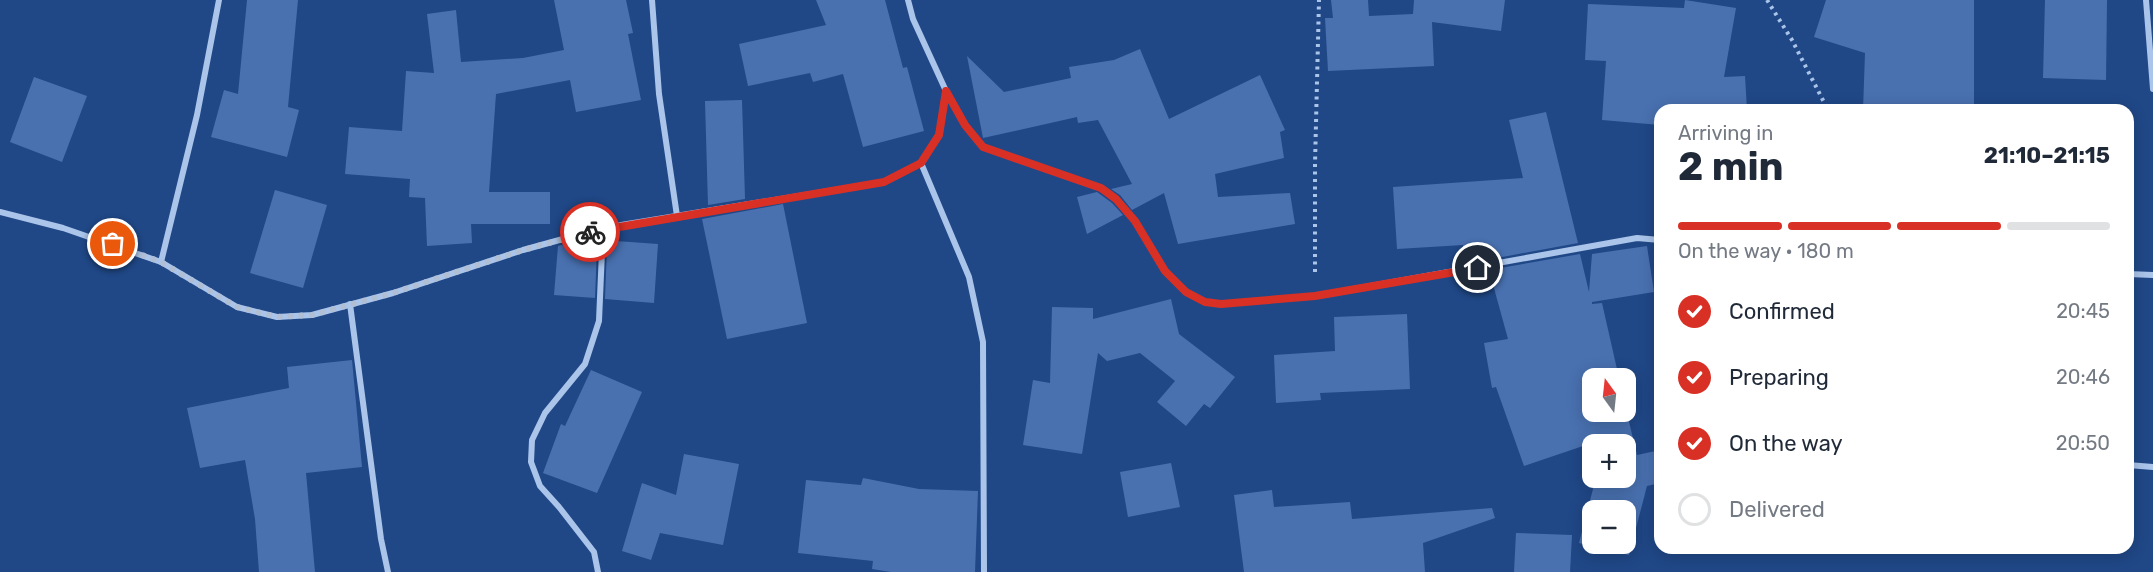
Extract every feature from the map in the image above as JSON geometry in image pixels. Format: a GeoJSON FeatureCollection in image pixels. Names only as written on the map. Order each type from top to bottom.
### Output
{"type":"FeatureCollection","features":[{"type":"Feature","properties":{"kind":"street"},"geometry":{"type":"LineString","coordinates":[[161,262],[197,115],[219,0]]}},
{"type":"Feature","properties":{"kind":"street"},"geometry":{"type":"LineString","coordinates":[[652,0],[659,94],[677,216]]}},
{"type":"Feature","properties":{"kind":"street"},"geometry":{"type":"LineString","coordinates":[[908,0],[913,19],[946,91],[965,125],[983,147],[1101,188],[1116,199],[1135,221],[1165,271],[1186,292],[1205,302],[1221,304],[1315,296],[1636,238],[1654,240]]}},
{"type":"Feature","properties":{"kind":"street"},"geometry":{"type":"LineString","coordinates":[[2146,0],[2153,89]]}},
{"type":"Feature","properties":{"kind":"street"},"geometry":{"type":"LineString","coordinates":[[0,212],[63,228],[161,262],[237,307],[277,317],[312,315],[393,293],[523,250],[603,228],[884,182],[921,163],[939,135],[946,91]]}},
{"type":"Feature","properties":{"kind":"street"},"geometry":{"type":"LineString","coordinates":[[921,163],[969,277],[983,342],[984,572]]}},
{"type":"Feature","properties":{"kind":"street"},"geometry":{"type":"LineString","coordinates":[[598,572],[594,552],[560,507],[540,486],[531,462],[532,440],[545,413],[585,364],[599,321],[603,228]]}},
{"type":"Feature","properties":{"kind":"street"},"geometry":{"type":"LineString","coordinates":[[2134,274],[2153,275]]}},
{"type":"Feature","properties":{"kind":"street"},"geometry":{"type":"LineString","coordinates":[[350,304],[388,572]]}},
{"type":"Feature","properties":{"kind":"street"},"geometry":{"type":"LineString","coordinates":[[2134,465],[2153,467]]}},
{"type":"Feature","properties":{"kind":"path"},"geometry":{"type":"LineString","coordinates":[[1315,296],[1319,0]]}},
{"type":"Feature","properties":{"kind":"path"},"geometry":{"type":"LineString","coordinates":[[1767,0],[1792,40],[1825,104]]}},
{"type":"Feature","properties":{"kind":"building"},"geometry":{"type":"Polygon","coordinates":[[[247,0],[298,0],[288,107],[299,110],[287,157],[211,137],[224,90],[238,94],[247,0]]]}},
{"type":"Feature","properties":{"kind":"building"},"geometry":{"type":"Polygon","coordinates":[[[554,0],[626,0],[633,33],[628,34],[641,100],[576,112],[570,80],[496,94],[489,192],[550,192],[550,224],[471,224],[472,243],[427,246],[425,198],[409,197],[410,179],[345,174],[349,127],[402,131],[406,71],[434,73],[427,14],[456,10],[461,62],[523,58],[564,50],[554,0]]]}},
{"type":"Feature","properties":{"kind":"building"},"geometry":{"type":"Polygon","coordinates":[[[816,0],[885,0],[903,68],[907,67],[924,131],[863,147],[843,74],[813,82],[810,73],[748,86],[739,44],[826,25],[816,0]]]}},
{"type":"Feature","properties":{"kind":"building"},"geometry":{"type":"Polygon","coordinates":[[[1331,0],[1368,0],[1369,16],[1413,14],[1414,0],[1505,0],[1501,31],[1432,22],[1434,66],[1328,71],[1325,18],[1333,18],[1331,0]]]}},
{"type":"Feature","properties":{"kind":"building"},"geometry":{"type":"Polygon","coordinates":[[[1685,0],[1736,8],[1724,77],[1745,76],[1747,104],[1654,104],[1654,124],[1602,120],[1606,61],[1585,60],[1588,4],[1684,8],[1685,0]]]}},
{"type":"Feature","properties":{"kind":"building"},"geometry":{"type":"Polygon","coordinates":[[[1826,0],[1974,0],[1974,104],[1863,104],[1865,53],[1814,37],[1826,0]]]}},
{"type":"Feature","properties":{"kind":"building"},"geometry":{"type":"Polygon","coordinates":[[[2045,0],[2107,0],[2106,80],[2043,78],[2045,0]]]}},
{"type":"Feature","properties":{"kind":"building"},"geometry":{"type":"Polygon","coordinates":[[[1140,49],[1169,119],[1260,75],[1285,130],[1280,132],[1284,158],[1215,174],[1218,197],[1290,193],[1295,224],[1178,244],[1164,193],[1132,210],[1120,195],[1111,189],[1132,184],[1098,120],[1078,123],[1077,117],[983,138],[967,56],[1004,92],[1071,78],[1069,67],[1114,60],[1140,49]]]}},
{"type":"Feature","properties":{"kind":"building"},"geometry":{"type":"Polygon","coordinates":[[[34,77],[87,96],[62,162],[10,142],[34,77]]]}},
{"type":"Feature","properties":{"kind":"building"},"geometry":{"type":"Polygon","coordinates":[[[742,100],[745,199],[708,205],[705,101],[742,100]]]}},
{"type":"Feature","properties":{"kind":"building"},"geometry":{"type":"Polygon","coordinates":[[[1546,112],[1578,243],[1486,260],[1483,251],[1463,253],[1463,245],[1397,249],[1393,187],[1523,178],[1509,120],[1546,112]]]}},
{"type":"Feature","properties":{"kind":"building"},"geometry":{"type":"Polygon","coordinates":[[[275,190],[327,205],[303,288],[250,273],[275,190]]]}},
{"type":"Feature","properties":{"kind":"building"},"geometry":{"type":"Polygon","coordinates":[[[1097,192],[1123,215],[1087,234],[1077,197],[1097,192]]]}},
{"type":"Feature","properties":{"kind":"building"},"geometry":{"type":"Polygon","coordinates":[[[783,204],[807,323],[727,339],[702,219],[783,204]]]}},
{"type":"Feature","properties":{"kind":"building"},"geometry":{"type":"Polygon","coordinates":[[[616,241],[658,244],[654,303],[605,299],[607,248],[615,249],[616,241]]]}},
{"type":"Feature","properties":{"kind":"building"},"geometry":{"type":"Polygon","coordinates":[[[558,246],[597,247],[595,298],[554,295],[558,246]]]}},
{"type":"Feature","properties":{"kind":"building"},"geometry":{"type":"Polygon","coordinates":[[[1647,246],[1654,292],[1592,302],[1592,304],[1602,303],[1617,368],[1582,368],[1582,422],[1629,422],[1632,434],[1582,434],[1582,446],[1524,466],[1496,387],[1492,388],[1484,343],[1508,339],[1489,270],[1580,254],[1589,292],[1592,254],[1647,246]]]}},
{"type":"Feature","properties":{"kind":"building"},"geometry":{"type":"Polygon","coordinates":[[[1171,299],[1179,334],[1235,377],[1210,408],[1204,404],[1186,426],[1157,402],[1175,381],[1140,353],[1107,361],[1098,353],[1082,454],[1023,445],[1033,380],[1050,383],[1052,307],[1093,308],[1093,319],[1171,299]]]}},
{"type":"Feature","properties":{"kind":"building"},"geometry":{"type":"Polygon","coordinates":[[[1407,314],[1410,389],[1320,393],[1321,400],[1276,403],[1274,355],[1335,351],[1334,317],[1407,314]]]}},
{"type":"Feature","properties":{"kind":"building"},"geometry":{"type":"Polygon","coordinates":[[[352,360],[362,467],[306,473],[315,572],[259,572],[255,519],[245,460],[200,468],[187,408],[289,388],[287,367],[352,360]]]}},
{"type":"Feature","properties":{"kind":"building"},"geometry":{"type":"Polygon","coordinates":[[[591,370],[642,392],[597,493],[543,473],[561,424],[565,426],[591,370]]]}},
{"type":"Feature","properties":{"kind":"building"},"geometry":{"type":"Polygon","coordinates":[[[1636,451],[1637,455],[1654,451],[1654,484],[1647,486],[1636,528],[1636,500],[1590,500],[1593,489],[1636,488],[1636,451]]]}},
{"type":"Feature","properties":{"kind":"building"},"geometry":{"type":"Polygon","coordinates":[[[684,454],[739,464],[723,545],[660,533],[651,560],[622,551],[642,483],[676,495],[684,454]]]}},
{"type":"Feature","properties":{"kind":"building"},"geometry":{"type":"Polygon","coordinates":[[[1171,463],[1180,507],[1128,517],[1120,472],[1171,463]]]}},
{"type":"Feature","properties":{"kind":"building"},"geometry":{"type":"Polygon","coordinates":[[[863,478],[919,489],[978,491],[975,572],[891,572],[872,569],[873,561],[798,553],[806,480],[861,485],[863,478]]]}},
{"type":"Feature","properties":{"kind":"building"},"geometry":{"type":"Polygon","coordinates":[[[1272,490],[1274,507],[1350,502],[1352,519],[1492,508],[1495,518],[1423,543],[1425,572],[1244,572],[1234,495],[1272,490]]]}},
{"type":"Feature","properties":{"kind":"building"},"geometry":{"type":"Polygon","coordinates":[[[1516,533],[1572,535],[1570,572],[1514,572],[1516,533]]]}},
{"type":"Feature","properties":{"kind":"way so far"},"geometry":{"type":"LineString","coordinates":[[113,244],[161,262],[237,307],[277,317],[312,315],[393,293],[523,250],[590,232]]}},
{"type":"Feature","properties":{"kind":"route"},"geometry":{"type":"LineString","coordinates":[[590,232],[884,182],[921,163],[939,135],[946,91],[965,125],[983,147],[1101,188],[1116,199],[1135,221],[1165,271],[1186,292],[1205,302],[1221,304],[1315,296],[1478,268]]}}]}
